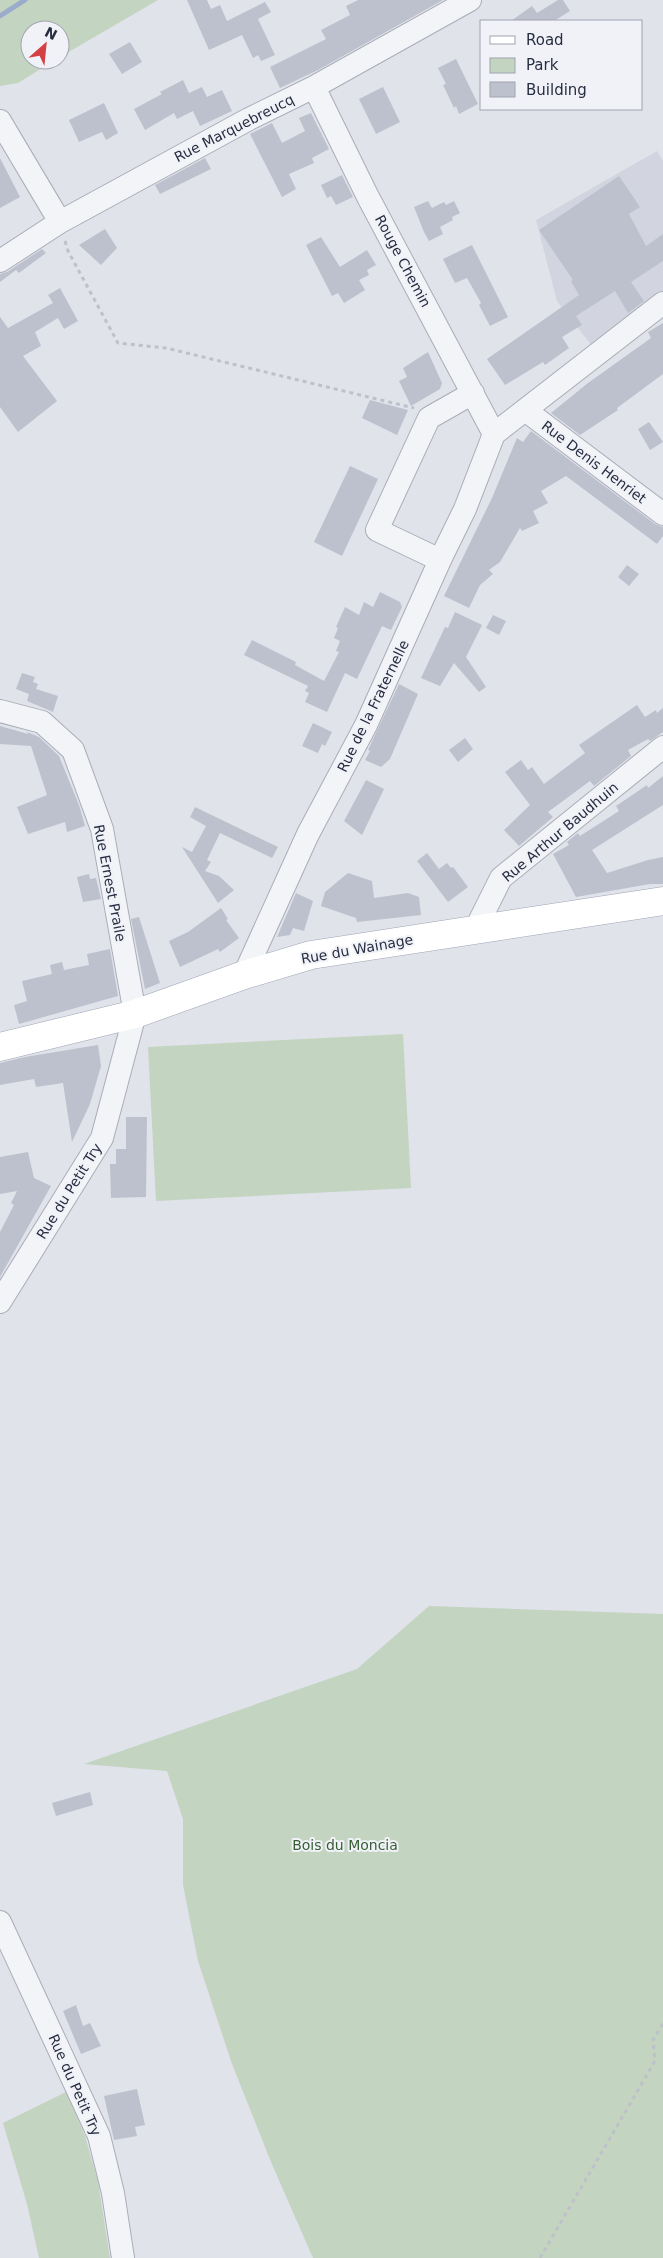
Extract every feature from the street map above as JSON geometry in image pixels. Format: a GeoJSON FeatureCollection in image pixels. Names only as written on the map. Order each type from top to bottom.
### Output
{"type":"FeatureCollection","features":[{"type":"Feature","properties":{"kind":"main road","name":"Rue du Wainage"},"geometry":{"type":"LineString","coordinates":[[0,1047],[135,1014],[244,975],[311,955],[663,901]]}},
{"type":"Feature","properties":{"kind":"street","name":"Rue Marquebreucq"},"geometry":{"type":"LineString","coordinates":[[0,260],[60,222],[241,123],[314,87],[470,0]]}},
{"type":"Feature","properties":{"kind":"street","name":"Rouge Chemin"},"geometry":{"type":"LineString","coordinates":[[314,87],[368,197],[494,434]]}},
{"type":"Feature","properties":{"kind":"street"},"geometry":{"type":"LineString","coordinates":[[0,121],[60,222]]}},
{"type":"Feature","properties":{"kind":"street"},"geometry":{"type":"LineString","coordinates":[[494,434],[663,303]]}},
{"type":"Feature","properties":{"kind":"street"},"geometry":{"type":"LineString","coordinates":[[440,560],[376,530],[429,418],[473,393]]}},
{"type":"Feature","properties":{"kind":"street","name":"Rue Denis Henriet"},"geometry":{"type":"LineString","coordinates":[[525,410],[663,514]]}},
{"type":"Feature","properties":{"kind":"street","name":"Rue de la Fraternelle"},"geometry":{"type":"LineString","coordinates":[[244,975],[308,834],[366,725],[440,560],[465,510],[494,434]]}},
{"type":"Feature","properties":{"kind":"street","name":"Rue Ernest Praile"},"geometry":{"type":"LineString","coordinates":[[0,711],[42,722],[73,750],[102,829],[135,1014]]}},
{"type":"Feature","properties":{"kind":"street","name":"Rue Arthur Baudhuin"},"geometry":{"type":"LineString","coordinates":[[475,930],[501,878],[663,748]]}},
{"type":"Feature","properties":{"kind":"street","name":"Rue du Petit Try"},"geometry":{"type":"LineString","coordinates":[[0,1302],[102,1138],[135,1014]]}},
{"type":"Feature","properties":{"kind":"street","name":"Rue du Petit Try"},"geometry":{"type":"LineString","coordinates":[[0,1922],[99,2136],[113,2193],[123,2258]]}},
{"type":"Feature","properties":{"kind":"path"},"geometry":{"type":"LineString","coordinates":[[60,222],[68,251],[118,343],[176,350],[414,408],[429,418]]}},
{"type":"Feature","properties":{"kind":"path"},"geometry":{"type":"LineString","coordinates":[[540,2258],[655,2061],[654,2040],[663,2023]]}},
{"type":"Feature","properties":{"kind":"shaded area"},"geometry":{"type":"Polygon","coordinates":[[[657,151],[663,161],[663,294],[596,351],[557,301],[536,220],[657,151]]]}},
{"type":"Feature","properties":{"kind":"green space"},"geometry":{"type":"Polygon","coordinates":[[[0,0],[158,0],[70,51],[70,20],[20,20],[20,70],[39,70],[18,83],[0,86],[0,0]]]}},
{"type":"Feature","properties":{"kind":"green space"},"geometry":{"type":"Polygon","coordinates":[[[403,1034],[411,1188],[156,1201],[148,1047],[403,1034]]]}},
{"type":"Feature","properties":{"kind":"green space","name":"Bois du Moncia"},"geometry":{"type":"Polygon","coordinates":[[[429,1606],[663,1614],[663,2258],[313,2258],[271,2162],[232,2064],[198,1961],[183,1885],[183,1819],[167,1771],[84,1764],[357,1669],[429,1606]]]}},
{"type":"Feature","properties":{"kind":"green space"},"geometry":{"type":"Polygon","coordinates":[[[66,2092],[85,2136],[98,2181],[110,2258],[39,2258],[27,2204],[3,2123],[66,2092]]]}},
{"type":"Feature","properties":{"kind":"building"},"geometry":{"type":"Polygon","coordinates":[[[187,0],[207,0],[211,9],[220,5],[227,21],[265,2],[271,12],[258,19],[275,55],[261,61],[258,55],[253,58],[242,35],[209,50],[187,0]]]}},
{"type":"Feature","properties":{"kind":"building"},"geometry":{"type":"Polygon","coordinates":[[[358,0],[443,0],[318,70],[280,88],[270,67],[326,39],[321,30],[350,15],[346,6],[358,0]]]}},
{"type":"Feature","properties":{"kind":"building"},"geometry":{"type":"Polygon","coordinates":[[[558,0],[563,0],[570,11],[556,20],[512,20],[532,6],[537,13],[558,0]]]}},
{"type":"Feature","properties":{"kind":"building"},"geometry":{"type":"Polygon","coordinates":[[[130,42],[142,62],[122,74],[109,54],[130,42]]]}},
{"type":"Feature","properties":{"kind":"building"},"geometry":{"type":"Polygon","coordinates":[[[456,59],[478,104],[459,114],[443,85],[446,84],[438,68],[456,59]]]}},
{"type":"Feature","properties":{"kind":"building"},"geometry":{"type":"Polygon","coordinates":[[[183,80],[189,93],[202,87],[207,97],[222,90],[232,111],[200,126],[193,111],[177,119],[174,113],[145,130],[134,109],[183,80]]]}},
{"type":"Feature","properties":{"kind":"building"},"geometry":{"type":"Polygon","coordinates":[[[383,87],[400,122],[376,134],[359,99],[383,87]]]}},
{"type":"Feature","properties":{"kind":"building"},"geometry":{"type":"Polygon","coordinates":[[[104,103],[118,133],[106,140],[102,132],[79,142],[69,120],[104,103]]]}},
{"type":"Feature","properties":{"kind":"building"},"geometry":{"type":"Polygon","coordinates":[[[311,113],[329,149],[312,158],[314,163],[289,174],[296,189],[282,197],[250,134],[272,123],[282,143],[305,131],[299,118],[311,113]]]}},
{"type":"Feature","properties":{"kind":"building"},"geometry":{"type":"Polygon","coordinates":[[[0,158],[20,197],[0,208],[0,158]]]}},
{"type":"Feature","properties":{"kind":"building"},"geometry":{"type":"Polygon","coordinates":[[[205,158],[211,169],[160,194],[155,185],[205,158]]]}},
{"type":"Feature","properties":{"kind":"building"},"geometry":{"type":"Polygon","coordinates":[[[342,175],[353,197],[336,205],[331,196],[327,198],[321,185],[342,175]]]}},
{"type":"Feature","properties":{"kind":"building"},"geometry":{"type":"Polygon","coordinates":[[[619,176],[640,207],[629,214],[646,246],[663,234],[663,261],[631,282],[644,301],[628,313],[615,291],[576,316],[582,325],[562,337],[569,348],[545,365],[543,362],[505,385],[487,359],[579,295],[571,281],[573,280],[539,230],[619,176]]]}},
{"type":"Feature","properties":{"kind":"building"},"geometry":{"type":"Polygon","coordinates":[[[428,201],[432,208],[444,202],[446,205],[454,201],[460,213],[452,217],[453,220],[440,227],[443,234],[429,241],[414,207],[428,201]]]}},
{"type":"Feature","properties":{"kind":"building"},"geometry":{"type":"Polygon","coordinates":[[[105,229],[117,248],[101,265],[79,245],[105,229]]]}},
{"type":"Feature","properties":{"kind":"building"},"geometry":{"type":"Polygon","coordinates":[[[321,237],[340,267],[367,250],[376,265],[367,270],[369,275],[359,280],[365,290],[344,303],[338,293],[332,296],[306,245],[321,237]]]}},
{"type":"Feature","properties":{"kind":"building"},"geometry":{"type":"Polygon","coordinates":[[[472,245],[508,317],[490,326],[479,305],[481,303],[467,278],[455,283],[443,259],[472,245]]]}},
{"type":"Feature","properties":{"kind":"building"},"geometry":{"type":"Polygon","coordinates":[[[42,249],[46,253],[19,273],[16,270],[0,282],[0,274],[7,272],[42,249]]]}},
{"type":"Feature","properties":{"kind":"building"},"geometry":{"type":"Polygon","coordinates":[[[60,288],[78,321],[64,329],[58,318],[35,332],[41,346],[23,356],[57,401],[18,432],[0,407],[0,317],[8,328],[53,303],[48,295],[60,288]]]}},
{"type":"Feature","properties":{"kind":"building"},"geometry":{"type":"Polygon","coordinates":[[[663,323],[663,374],[617,408],[618,410],[580,435],[551,413],[588,383],[651,338],[648,332],[663,323]]]}},
{"type":"Feature","properties":{"kind":"building"},"geometry":{"type":"Polygon","coordinates":[[[428,352],[442,383],[440,389],[411,406],[399,381],[407,377],[403,368],[428,352]]]}},
{"type":"Feature","properties":{"kind":"building"},"geometry":{"type":"Polygon","coordinates":[[[370,400],[408,410],[397,435],[362,418],[370,400]]]}},
{"type":"Feature","properties":{"kind":"building"},"geometry":{"type":"Polygon","coordinates":[[[649,422],[663,442],[650,450],[638,429],[649,422]]]}},
{"type":"Feature","properties":{"kind":"building"},"geometry":{"type":"Polygon","coordinates":[[[531,431],[655,524],[663,527],[663,536],[657,544],[566,476],[541,491],[548,503],[533,511],[539,523],[522,531],[520,528],[500,562],[489,570],[493,574],[480,585],[469,608],[444,596],[492,498],[517,438],[523,442],[531,431]]]}},
{"type":"Feature","properties":{"kind":"building"},"geometry":{"type":"Polygon","coordinates":[[[350,466],[378,479],[342,556],[314,542],[350,466]]]}},
{"type":"Feature","properties":{"kind":"building"},"geometry":{"type":"Polygon","coordinates":[[[627,565],[639,574],[629,586],[618,577],[627,565]]]}},
{"type":"Feature","properties":{"kind":"building"},"geometry":{"type":"Polygon","coordinates":[[[380,592],[400,602],[402,607],[391,630],[382,626],[357,679],[345,673],[327,712],[305,702],[309,693],[305,691],[308,686],[244,655],[252,640],[296,662],[295,665],[324,681],[339,652],[336,651],[340,641],[334,638],[338,628],[336,627],[345,607],[359,615],[364,602],[373,607],[380,592]]]}},
{"type":"Feature","properties":{"kind":"building"},"geometry":{"type":"Polygon","coordinates":[[[455,612],[482,625],[466,657],[486,687],[479,692],[454,663],[440,686],[421,678],[445,627],[448,628],[455,612]]]}},
{"type":"Feature","properties":{"kind":"building"},"geometry":{"type":"Polygon","coordinates":[[[493,615],[506,621],[499,635],[486,628],[493,615]]]}},
{"type":"Feature","properties":{"kind":"building"},"geometry":{"type":"Polygon","coordinates":[[[22,673],[35,677],[33,682],[38,684],[36,689],[58,696],[53,712],[27,701],[29,694],[16,689],[22,673]]]}},
{"type":"Feature","properties":{"kind":"building"},"geometry":{"type":"Polygon","coordinates":[[[399,684],[418,694],[390,759],[381,767],[365,760],[399,684]]]}},
{"type":"Feature","properties":{"kind":"building"},"geometry":{"type":"Polygon","coordinates":[[[637,705],[645,717],[656,710],[657,713],[663,708],[663,732],[650,741],[648,739],[628,750],[631,756],[594,786],[590,781],[548,812],[553,817],[519,846],[504,830],[530,805],[505,772],[521,760],[528,770],[532,767],[544,784],[585,753],[579,745],[637,705]]]}},
{"type":"Feature","properties":{"kind":"building"},"geometry":{"type":"Polygon","coordinates":[[[313,723],[332,732],[325,746],[322,744],[318,753],[302,746],[313,723]]]}},
{"type":"Feature","properties":{"kind":"building"},"geometry":{"type":"Polygon","coordinates":[[[0,726],[28,734],[27,732],[39,737],[59,756],[79,805],[85,826],[67,832],[65,822],[28,834],[17,807],[47,795],[31,746],[0,744],[0,726]]]}},
{"type":"Feature","properties":{"kind":"building"},"geometry":{"type":"Polygon","coordinates":[[[465,738],[473,749],[458,762],[449,750],[465,738]]]}},
{"type":"Feature","properties":{"kind":"building"},"geometry":{"type":"Polygon","coordinates":[[[663,776],[663,805],[592,850],[607,873],[663,857],[663,884],[650,884],[576,897],[553,854],[569,845],[567,842],[578,833],[580,836],[619,811],[616,806],[647,785],[648,788],[663,776]]]}},
{"type":"Feature","properties":{"kind":"building"},"geometry":{"type":"Polygon","coordinates":[[[366,780],[384,789],[362,835],[344,821],[366,780]]]}},
{"type":"Feature","properties":{"kind":"building"},"geometry":{"type":"Polygon","coordinates":[[[195,807],[278,847],[272,858],[220,833],[207,860],[211,862],[205,871],[219,876],[234,890],[218,903],[182,847],[192,852],[206,826],[190,817],[195,807]]]}},
{"type":"Feature","properties":{"kind":"building"},"geometry":{"type":"Polygon","coordinates":[[[427,853],[439,869],[447,863],[451,868],[453,867],[468,887],[448,902],[417,861],[427,853]]]}},
{"type":"Feature","properties":{"kind":"building"},"geometry":{"type":"Polygon","coordinates":[[[348,873],[372,881],[374,898],[408,893],[419,897],[421,915],[357,922],[356,918],[321,906],[325,892],[348,873]]]}},
{"type":"Feature","properties":{"kind":"building"},"geometry":{"type":"Polygon","coordinates":[[[89,874],[90,879],[96,878],[101,899],[83,902],[77,877],[89,874]]]}},
{"type":"Feature","properties":{"kind":"building"},"geometry":{"type":"Polygon","coordinates":[[[296,893],[313,901],[304,931],[293,928],[290,935],[277,937],[296,893]]]}},
{"type":"Feature","properties":{"kind":"building"},"geometry":{"type":"Polygon","coordinates":[[[221,908],[228,919],[226,920],[239,938],[220,952],[218,949],[180,967],[169,941],[188,932],[221,908]]]}},
{"type":"Feature","properties":{"kind":"building"},"geometry":{"type":"Polygon","coordinates":[[[139,917],[160,983],[145,989],[131,919],[139,917]]]}},
{"type":"Feature","properties":{"kind":"building"},"geometry":{"type":"Polygon","coordinates":[[[110,949],[118,996],[19,1024],[14,1005],[27,1001],[22,981],[52,974],[50,965],[62,962],[64,970],[89,965],[87,954],[110,949]]]}},
{"type":"Feature","properties":{"kind":"building"},"geometry":{"type":"Polygon","coordinates":[[[98,1045],[101,1066],[90,1104],[72,1142],[63,1083],[36,1087],[34,1079],[0,1085],[0,1063],[98,1045]]]}},
{"type":"Feature","properties":{"kind":"building"},"geometry":{"type":"Polygon","coordinates":[[[126,1117],[147,1117],[146,1197],[111,1198],[110,1164],[116,1164],[116,1149],[126,1149],[126,1117]]]}},
{"type":"Feature","properties":{"kind":"building"},"geometry":{"type":"Polygon","coordinates":[[[28,1152],[34,1178],[51,1186],[0,1277],[0,1232],[14,1205],[11,1203],[17,1191],[0,1194],[0,1157],[28,1152]]]}},
{"type":"Feature","properties":{"kind":"building"},"geometry":{"type":"Polygon","coordinates":[[[90,1792],[93,1805],[56,1816],[52,1803],[90,1792]]]}},
{"type":"Feature","properties":{"kind":"building"},"geometry":{"type":"Polygon","coordinates":[[[76,2005],[83,2026],[90,2023],[101,2046],[81,2054],[63,2011],[76,2005]]]}},
{"type":"Feature","properties":{"kind":"building"},"geometry":{"type":"Polygon","coordinates":[[[137,2089],[145,2125],[135,2127],[137,2136],[114,2140],[104,2096],[137,2089]]]}},
{"type":"Feature","properties":{"kind":"waterway"},"geometry":{"type":"LineString","coordinates":[[0,16],[25,0]]}}]}
